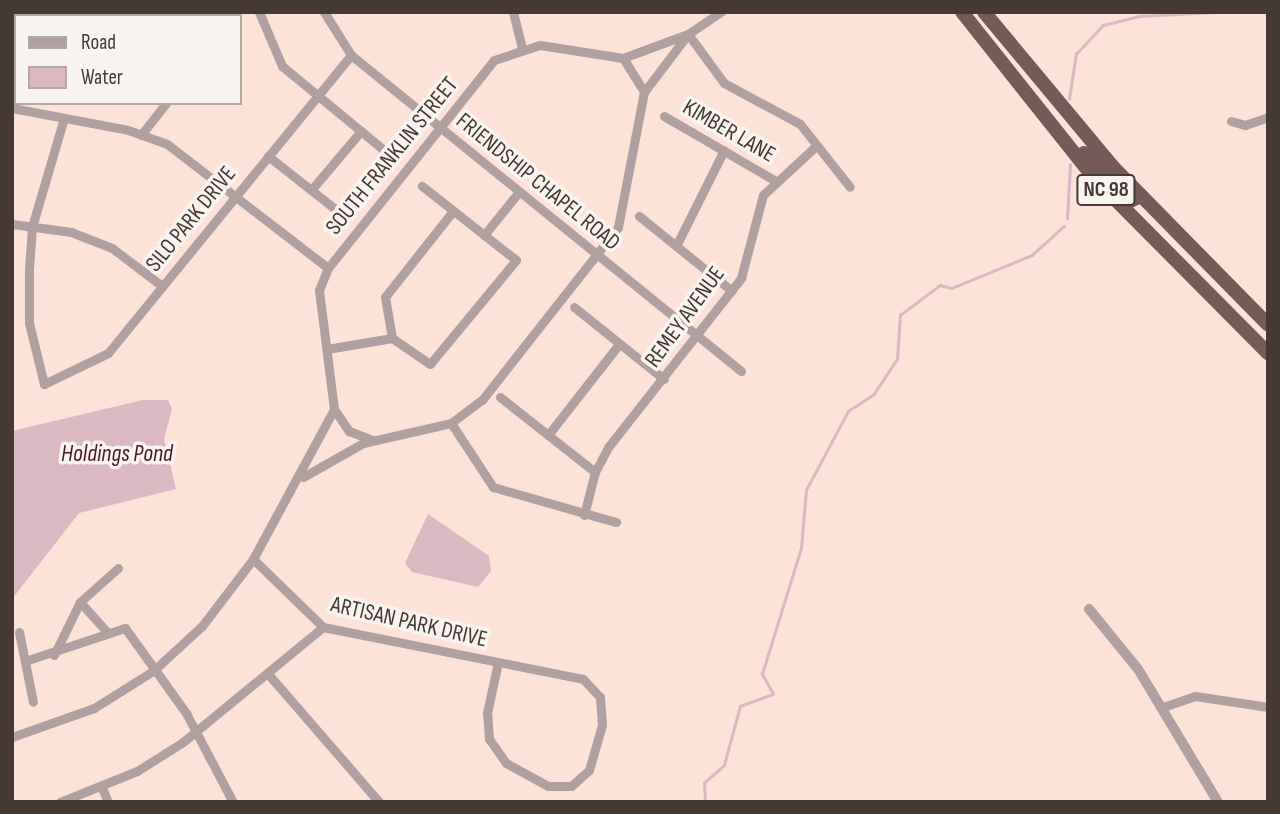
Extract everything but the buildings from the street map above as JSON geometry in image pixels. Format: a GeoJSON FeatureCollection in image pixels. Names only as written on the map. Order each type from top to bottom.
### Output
{"type":"FeatureCollection","features":[{"type":"Feature","properties":{"kind":"highway","name":"NC 98"},"geometry":{"type":"LineString","coordinates":[[962,12],[1094,178],[1268,353]]}},
{"type":"Feature","properties":{"kind":"highway","name":"NC 98"},"geometry":{"type":"LineString","coordinates":[[984,12],[1141,195],[1268,325]]}},
{"type":"Feature","properties":{"kind":"highway"},"geometry":{"type":"LineString","coordinates":[[1049,123],[1126,195],[1141,195]]}},
{"type":"Feature","properties":{"kind":"street"},"geometry":{"type":"LineString","coordinates":[[259,12],[282,66],[385,151]]}},
{"type":"Feature","properties":{"kind":"street","name":"FRIENDSHIP CHAPEL ROAD"},"geometry":{"type":"LineString","coordinates":[[324,12],[351,55],[440,131],[741,371]]}},
{"type":"Feature","properties":{"kind":"street"},"geometry":{"type":"LineString","coordinates":[[513,12],[522,47],[623,58],[688,34],[721,12]]}},
{"type":"Feature","properties":{"kind":"street"},"geometry":{"type":"LineString","coordinates":[[302,477],[372,441],[450,423],[482,400],[618,227],[644,92],[688,34]]}},
{"type":"Feature","properties":{"kind":"street"},"geometry":{"type":"LineString","coordinates":[[688,34],[724,83],[800,124],[850,187]]}},
{"type":"Feature","properties":{"kind":"street","name":"SOUTH FRANKLIN STREET"},"geometry":{"type":"LineString","coordinates":[[334,409],[319,290],[328,268],[495,60],[522,47]]}},
{"type":"Feature","properties":{"kind":"street","name":"SILO PARK DRIVE"},"geometry":{"type":"LineString","coordinates":[[32,227],[29,323],[44,384],[108,353],[351,55]]}},
{"type":"Feature","properties":{"kind":"street"},"geometry":{"type":"LineString","coordinates":[[623,58],[644,92]]}},
{"type":"Feature","properties":{"kind":"street"},"geometry":{"type":"LineString","coordinates":[[142,135],[164,105]]}},
{"type":"Feature","properties":{"kind":"street"},"geometry":{"type":"LineString","coordinates":[[12,106],[142,135],[167,144],[328,268]]}},
{"type":"Feature","properties":{"kind":"street","name":"KIMBER LANE"},"geometry":{"type":"LineString","coordinates":[[664,116],[774,180]]}},
{"type":"Feature","properties":{"kind":"street"},"geometry":{"type":"LineString","coordinates":[[1231,121],[1245,125],[1268,117]]}},
{"type":"Feature","properties":{"kind":"street"},"geometry":{"type":"LineString","coordinates":[[32,227],[64,118]]}},
{"type":"Feature","properties":{"kind":"street"},"geometry":{"type":"LineString","coordinates":[[312,189],[361,131]]}},
{"type":"Feature","properties":{"kind":"street","name":"REMEY AVENUE"},"geometry":{"type":"LineString","coordinates":[[584,515],[594,471],[732,291],[756,209],[774,180],[816,146]]}},
{"type":"Feature","properties":{"kind":"street"},"geometry":{"type":"LineString","coordinates":[[676,246],[724,150]]}},
{"type":"Feature","properties":{"kind":"street"},"geometry":{"type":"LineString","coordinates":[[268,156],[339,212]]}},
{"type":"Feature","properties":{"kind":"street"},"geometry":{"type":"LineString","coordinates":[[422,186],[516,260],[435,361],[425,365],[392,338],[385,297],[453,211]]}},
{"type":"Feature","properties":{"kind":"street"},"geometry":{"type":"LineString","coordinates":[[484,235],[518,193]]}},
{"type":"Feature","properties":{"kind":"street"},"geometry":{"type":"LineString","coordinates":[[639,216],[732,291]]}},
{"type":"Feature","properties":{"kind":"street"},"geometry":{"type":"LineString","coordinates":[[12,224],[112,248],[162,286]]}},
{"type":"Feature","properties":{"kind":"street"},"geometry":{"type":"LineString","coordinates":[[574,307],[664,379]]}},
{"type":"Feature","properties":{"kind":"street"},"geometry":{"type":"LineString","coordinates":[[327,349],[392,338]]}},
{"type":"Feature","properties":{"kind":"street"},"geometry":{"type":"LineString","coordinates":[[548,435],[619,344]]}},
{"type":"Feature","properties":{"kind":"street"},"geometry":{"type":"LineString","coordinates":[[500,397],[594,471]]}},
{"type":"Feature","properties":{"kind":"street"},"geometry":{"type":"LineString","coordinates":[[334,409],[349,431],[372,441]]}},
{"type":"Feature","properties":{"kind":"street"},"geometry":{"type":"LineString","coordinates":[[12,737],[94,708],[153,671],[202,626],[253,559],[302,477],[334,409]]}},
{"type":"Feature","properties":{"kind":"street"},"geometry":{"type":"LineString","coordinates":[[450,423],[493,487],[616,522]]}},
{"type":"Feature","properties":{"kind":"street","name":"ARTISAN PARK DRIVE"},"geometry":{"type":"LineString","coordinates":[[253,559],[323,627],[498,662],[583,679],[600,697],[601,725],[589,770],[571,786],[548,786],[506,763],[489,739],[486,713],[498,662]]}},
{"type":"Feature","properties":{"kind":"street"},"geometry":{"type":"LineString","coordinates":[[54,655],[80,602],[118,568]]}},
{"type":"Feature","properties":{"kind":"street"},"geometry":{"type":"LineString","coordinates":[[80,602],[106,631]]}},
{"type":"Feature","properties":{"kind":"street"},"geometry":{"type":"LineString","coordinates":[[1088,609],[1163,707],[1218,802]]}},
{"type":"Feature","properties":{"kind":"street"},"geometry":{"type":"LineString","coordinates":[[60,802],[102,788],[196,733],[269,675],[323,627]]}},
{"type":"Feature","properties":{"kind":"street"},"geometry":{"type":"LineString","coordinates":[[25,661],[54,655],[106,631],[125,628],[196,733],[233,802]]}},
{"type":"Feature","properties":{"kind":"street"},"geometry":{"type":"LineString","coordinates":[[19,632],[33,702]]}},
{"type":"Feature","properties":{"kind":"street"},"geometry":{"type":"LineString","coordinates":[[269,675],[379,802]]}},
{"type":"Feature","properties":{"kind":"street"},"geometry":{"type":"LineString","coordinates":[[1163,707],[1195,696],[1268,706]]}},
{"type":"Feature","properties":{"kind":"street"},"geometry":{"type":"LineString","coordinates":[[102,788],[108,802]]}},
{"type":"Feature","properties":{"kind":"water","name":"Holdings Pond"},"geometry":{"type":"Polygon","coordinates":[[[143,400],[168,400],[172,409],[164,439],[176,489],[79,513],[12,599],[12,431],[143,400]]]}},
{"type":"Feature","properties":{"kind":"water"},"geometry":{"type":"Polygon","coordinates":[[[428,514],[489,556],[491,571],[478,587],[412,572],[405,563],[428,514]]]}},
{"type":"Feature","properties":{"kind":"waterway"},"geometry":{"type":"LineString","coordinates":[[1069,99],[1076,54],[1103,25],[1139,16],[1215,12]]}},
{"type":"Feature","properties":{"kind":"waterway"},"geometry":{"type":"LineString","coordinates":[[1067,219],[1070,165]]}},
{"type":"Feature","properties":{"kind":"waterway"},"geometry":{"type":"LineString","coordinates":[[705,802],[704,783],[724,765],[740,706],[773,694],[762,674],[801,548],[806,490],[848,411],[873,395],[897,359],[900,315],[940,285],[952,288],[1032,255],[1064,226]]}}]}
